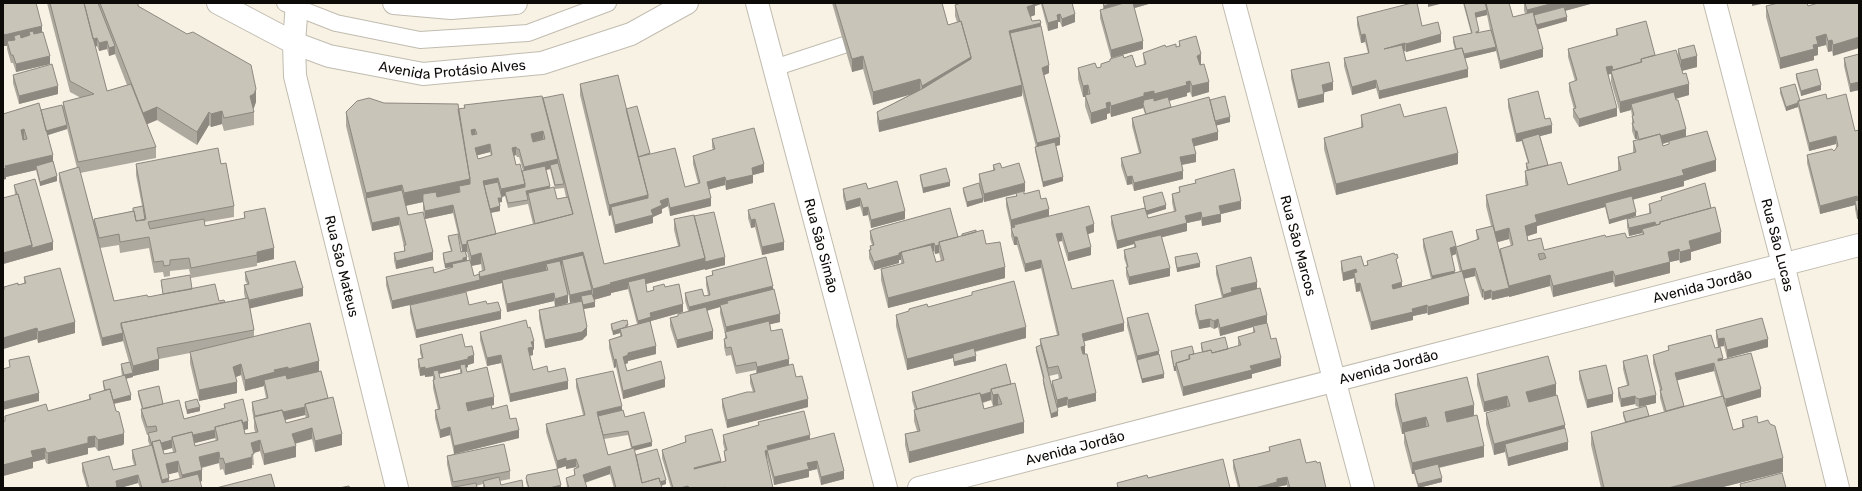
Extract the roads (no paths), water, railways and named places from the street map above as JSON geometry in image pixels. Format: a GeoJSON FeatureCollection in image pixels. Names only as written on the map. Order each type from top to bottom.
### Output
{"type":"FeatureCollection","features":[{"type":"Feature","properties":{"kind":"street","name":"Avenida Protásio Alves"},"geometry":{"type":"LineString","coordinates":[[218,3],[294,43],[329,56],[423,74],[542,63],[631,34],[687,3]]}},
{"type":"Feature","properties":{"kind":"street"},"geometry":{"type":"LineString","coordinates":[[394,3],[451,6],[516,3]]}},
{"type":"Feature","properties":{"kind":"street","name":"Rua São Simão"},"geometry":{"type":"LineString","coordinates":[[757,3],[886,488]]}},
{"type":"Feature","properties":{"kind":"street","name":"Rua São Marcos"},"geometry":{"type":"LineString","coordinates":[[1234,3],[1362,488]]}},
{"type":"Feature","properties":{"kind":"street","name":"Rua São Lucas"},"geometry":{"type":"LineString","coordinates":[[1715,3],[1783,264],[1838,488]]}},
{"type":"Feature","properties":{"kind":"street","name":"Rua São Mateus"},"geometry":{"type":"LineString","coordinates":[[292,5],[295,76],[397,488]]}},
{"type":"Feature","properties":{"kind":"street","name":"Avenida Jordão"},"geometry":{"type":"LineString","coordinates":[[919,488],[1859,245]]}},
{"type":"Feature","properties":{"kind":"lane"},"geometry":{"type":"LineString","coordinates":[[292,5],[336,24],[420,40],[528,32],[608,3]]}},
{"type":"Feature","properties":{"kind":"lane"},"geometry":{"type":"LineString","coordinates":[[774,68],[844,45]]}}]}
